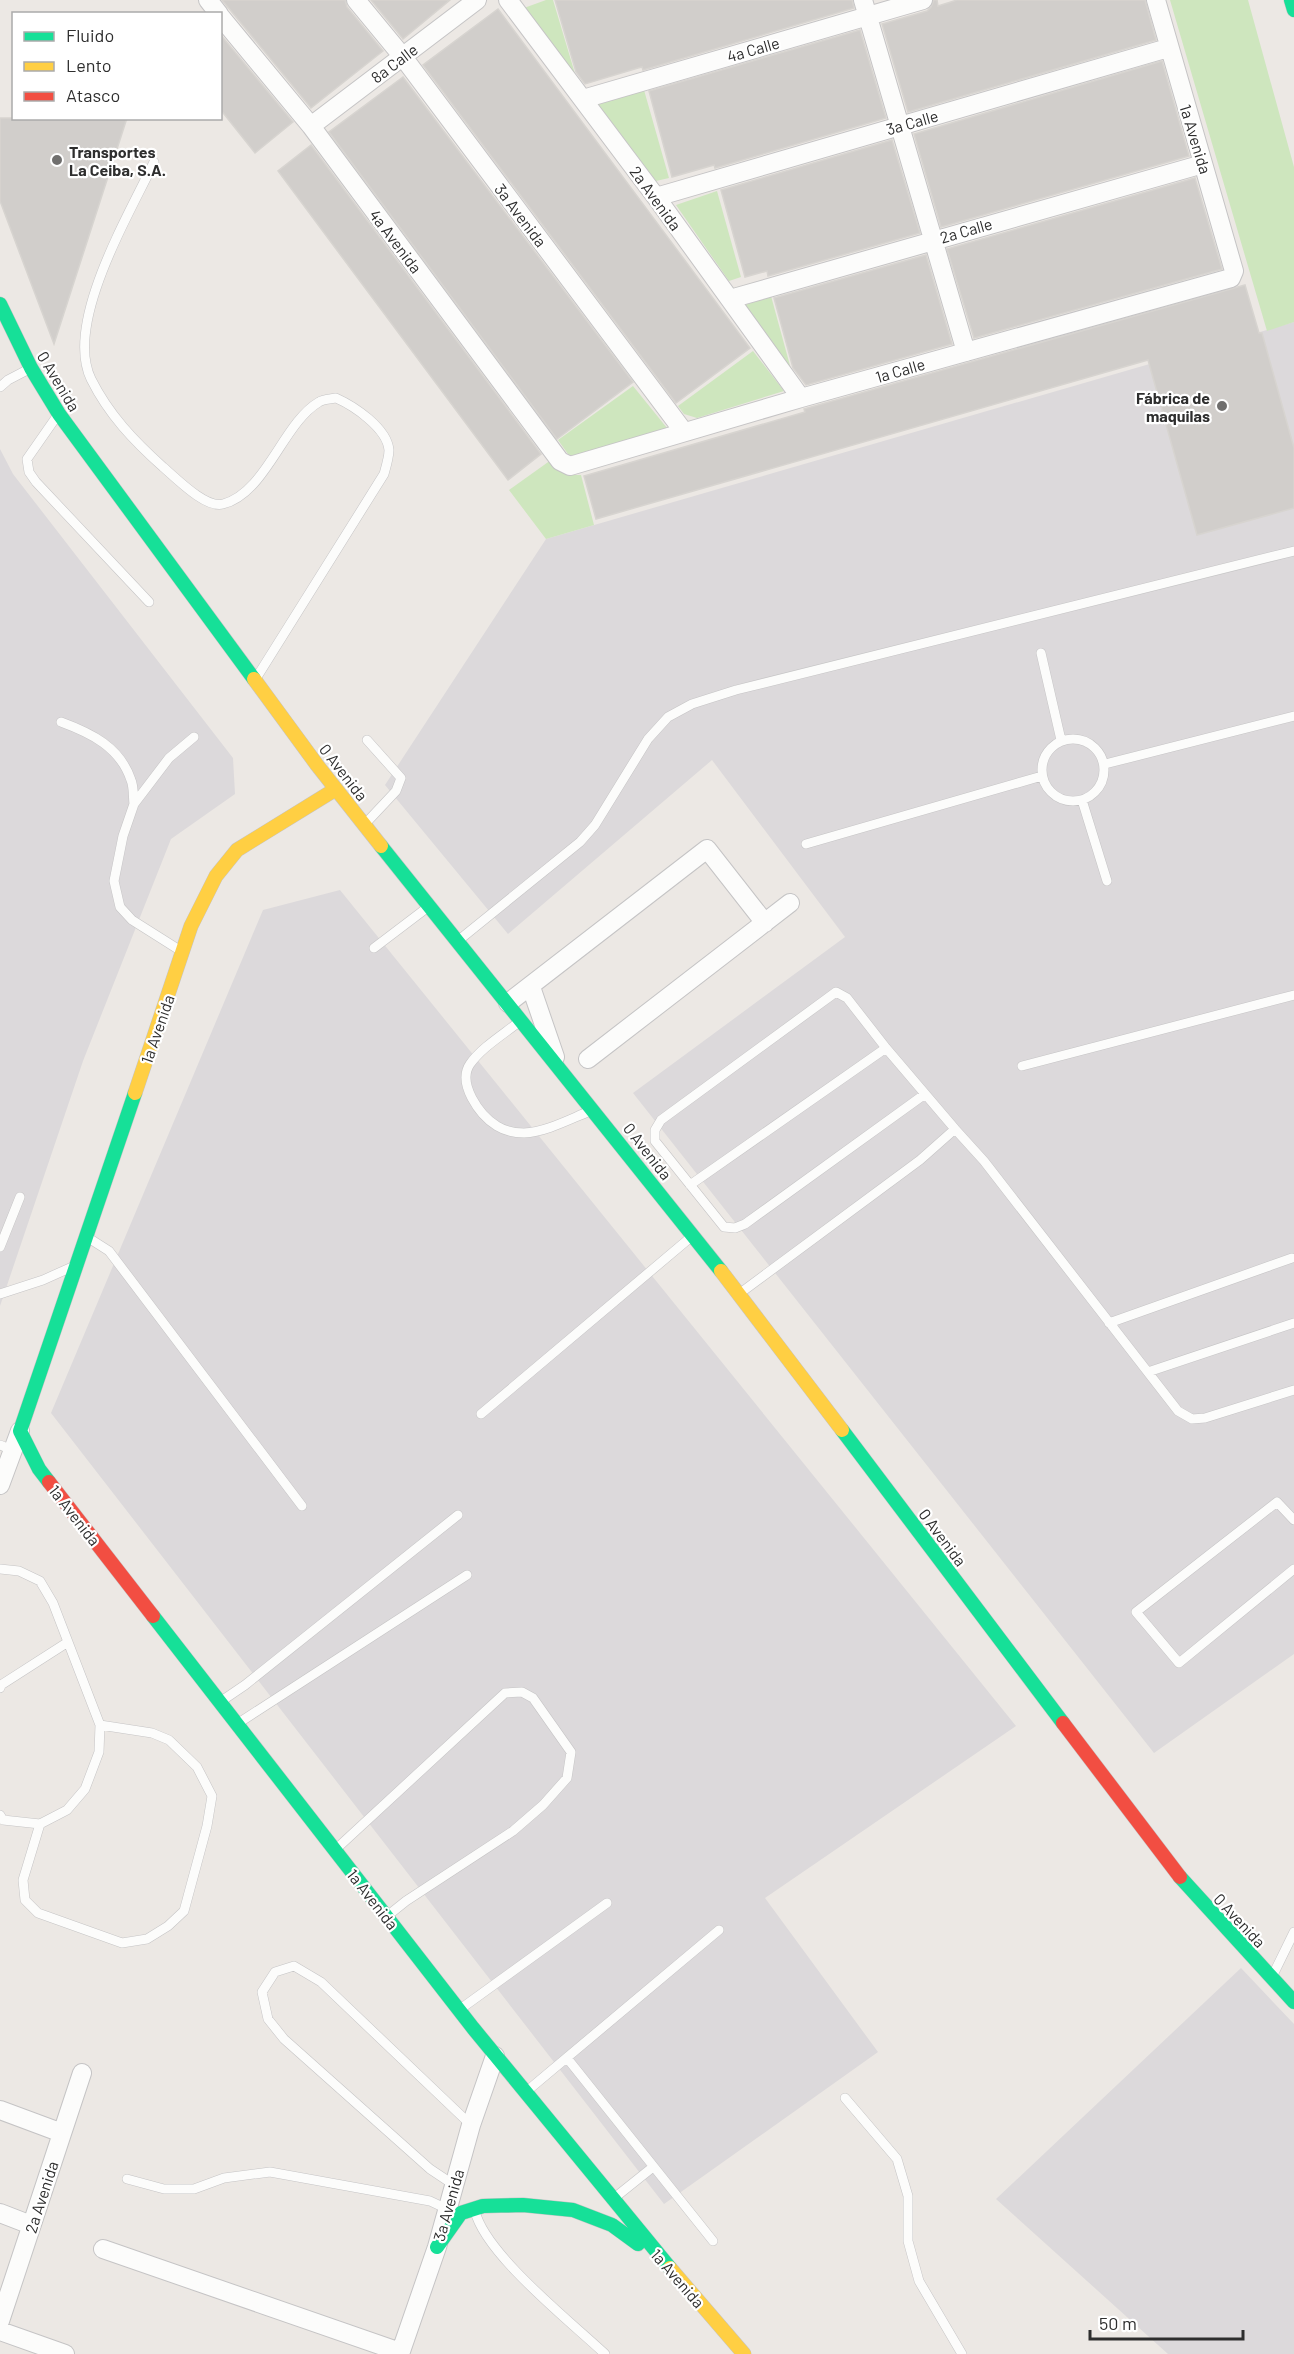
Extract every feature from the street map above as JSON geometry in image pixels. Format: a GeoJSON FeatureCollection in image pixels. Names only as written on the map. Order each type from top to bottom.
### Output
{"type":"FeatureCollection","features":[{"type":"Feature","properties":{"kind":"main road"},"geometry":{"type":"LineString","coordinates":[[1291,0],[1294,10]]}},
{"type":"Feature","properties":{"kind":"main road","name":"0 Avenida"},"geometry":{"type":"LineString","coordinates":[[0,304],[31,368],[59,414],[336,789],[739,1294],[1188,1888],[1294,2002]]}},
{"type":"Feature","properties":{"kind":"main road","name":"1a Avenida"},"geometry":{"type":"LineString","coordinates":[[336,789],[255,837],[224,862],[206,891],[183,952],[20,1431],[39,1469],[495,2056],[666,2265],[744,2354]]}},
{"type":"Feature","properties":{"kind":"main road"},"geometry":{"type":"LineString","coordinates":[[436,2247],[461,2213],[483,2206],[523,2205],[573,2210],[612,2225],[666,2265]]}},
{"type":"Feature","properties":{"kind":"street","name":"4a Avenida"},"geometry":{"type":"LineString","coordinates":[[208,0],[218,12]]}},
{"type":"Feature","properties":{"kind":"street","name":"3a Avenida"},"geometry":{"type":"LineString","coordinates":[[356,0],[403,57],[684,432]]}},
{"type":"Feature","properties":{"kind":"street","name":"8a Calle"},"geometry":{"type":"LineString","coordinates":[[311,126],[477,0]]}},
{"type":"Feature","properties":{"kind":"street","name":"2a Avenida"},"geometry":{"type":"LineString","coordinates":[[508,0],[656,197],[801,398]]}},
{"type":"Feature","properties":{"kind":"street","name":"4a Calle"},"geometry":{"type":"LineString","coordinates":[[583,99],[865,8],[923,0]]}},
{"type":"Feature","properties":{"kind":"street","name":"1a Avenida"},"geometry":{"type":"LineString","coordinates":[[1156,0],[1234,271],[1231,278]]}},
{"type":"Feature","properties":{"kind":"street"},"geometry":{"type":"LineString","coordinates":[[865,8],[966,352]]}},
{"type":"Feature","properties":{"kind":"street","name":"4a Avenida"},"geometry":{"type":"LineString","coordinates":[[222,17],[311,126],[560,461],[570,466]]}},
{"type":"Feature","properties":{"kind":"street","name":"3a Calle"},"geometry":{"type":"LineString","coordinates":[[656,197],[1168,48]]}},
{"type":"Feature","properties":{"kind":"street","name":"2a Calle"},"geometry":{"type":"LineString","coordinates":[[729,299],[1203,164]]}},
{"type":"Feature","properties":{"kind":"street","name":"1a Calle"},"geometry":{"type":"LineString","coordinates":[[570,466],[801,398],[1231,278]]}},
{"type":"Feature","properties":{"kind":"street"},"geometry":{"type":"LineString","coordinates":[[508,1003],[707,849],[765,923]]}},
{"type":"Feature","properties":{"kind":"street"},"geometry":{"type":"LineString","coordinates":[[588,1059],[790,903]]}},
{"type":"Feature","properties":{"kind":"street"},"geometry":{"type":"LineString","coordinates":[[531,987],[558,1065]]}},
{"type":"Feature","properties":{"kind":"street","name":"1a Avenida"},"geometry":{"type":"LineString","coordinates":[[0,1485],[6,1447],[20,1431]]}},
{"type":"Feature","properties":{"kind":"street","name":"3a Avenida"},"geometry":{"type":"LineString","coordinates":[[400,2353],[436,2247],[471,2125],[495,2056]]}},
{"type":"Feature","properties":{"kind":"street","name":"2a Avenida"},"geometry":{"type":"LineString","coordinates":[[0,2321],[82,2073]]}},
{"type":"Feature","properties":{"kind":"street"},"geometry":{"type":"LineString","coordinates":[[0,2110],[62,2133]]}},
{"type":"Feature","properties":{"kind":"street"},"geometry":{"type":"LineString","coordinates":[[0,2213],[31,2225]]}},
{"type":"Feature","properties":{"kind":"street"},"geometry":{"type":"LineString","coordinates":[[103,2249],[400,2353]]}},
{"type":"Feature","properties":{"kind":"street"},"geometry":{"type":"LineString","coordinates":[[0,2331],[65,2354]]}},
{"type":"Feature","properties":{"kind":"lane"},"geometry":{"type":"LineString","coordinates":[[154,162],[98,282],[86,323],[84,351],[90,378],[123,428],[188,489],[207,501],[220,505],[249,490],[304,416],[319,402],[336,398],[357,408],[378,428],[389,449],[384,474],[254,681]]}},
{"type":"Feature","properties":{"kind":"lane"},"geometry":{"type":"LineString","coordinates":[[0,387],[31,368]]}},
{"type":"Feature","properties":{"kind":"lane"},"geometry":{"type":"LineString","coordinates":[[59,414],[27,459],[29,472],[36,483],[149,602]]}},
{"type":"Feature","properties":{"kind":"lane"},"geometry":{"type":"LineString","coordinates":[[458,941],[580,842],[595,825],[648,739],[668,717],[692,704],[736,690],[1294,551]]}},
{"type":"Feature","properties":{"kind":"lane"},"geometry":{"type":"LineString","coordinates":[[1041,653],[1061,740]]}},
{"type":"Feature","properties":{"kind":"lane"},"geometry":{"type":"LineString","coordinates":[[1105,764],[1294,716]]}},
{"type":"Feature","properties":{"kind":"lane"},"geometry":{"type":"LineString","coordinates":[[61,722],[90,733],[104,742],[121,761],[132,781],[134,804]]}},
{"type":"Feature","properties":{"kind":"lane"},"geometry":{"type":"LineString","coordinates":[[183,952],[132,920],[120,907],[114,881],[123,836],[134,804],[169,758],[194,737]]}},
{"type":"Feature","properties":{"kind":"lane"},"geometry":{"type":"LineString","coordinates":[[1075,738],[1089,742],[1099,751],[1105,764],[1103,781],[1094,795],[1082,800],[1062,800],[1049,791],[1042,776],[1042,762],[1049,749],[1061,740],[1075,738]]}},
{"type":"Feature","properties":{"kind":"lane"},"geometry":{"type":"LineString","coordinates":[[365,824],[396,791],[401,778],[367,740]]}},
{"type":"Feature","properties":{"kind":"lane"},"geometry":{"type":"LineString","coordinates":[[806,844],[1042,776]]}},
{"type":"Feature","properties":{"kind":"lane"},"geometry":{"type":"LineString","coordinates":[[1082,800],[1107,881]]}},
{"type":"Feature","properties":{"kind":"lane"},"geometry":{"type":"LineString","coordinates":[[374,948],[430,905]]}},
{"type":"Feature","properties":{"kind":"lane"},"geometry":{"type":"LineString","coordinates":[[925,1094],[745,1224],[735,1228],[724,1227],[655,1141],[655,1130],[662,1120],[836,992],[847,998],[886,1048],[984,1161],[1178,1411],[1192,1419],[1206,1418],[1294,1390]]}},
{"type":"Feature","properties":{"kind":"lane"},"geometry":{"type":"LineString","coordinates":[[1022,1066],[1294,995]]}},
{"type":"Feature","properties":{"kind":"lane"},"geometry":{"type":"LineString","coordinates":[[522,1020],[480,1053],[469,1065],[465,1078],[468,1089],[488,1118],[497,1126],[509,1131],[526,1133],[594,1110]]}},
{"type":"Feature","properties":{"kind":"lane"},"geometry":{"type":"LineString","coordinates":[[690,1185],[886,1048]]}},
{"type":"Feature","properties":{"kind":"lane"},"geometry":{"type":"LineString","coordinates":[[739,1294],[920,1160],[955,1129]]}},
{"type":"Feature","properties":{"kind":"lane"},"geometry":{"type":"LineString","coordinates":[[0,1247],[20,1197]]}},
{"type":"Feature","properties":{"kind":"lane"},"geometry":{"type":"LineString","coordinates":[[481,1414],[693,1235]]}},
{"type":"Feature","properties":{"kind":"lane"},"geometry":{"type":"LineString","coordinates":[[87,1237],[109,1251],[302,1506]]}},
{"type":"Feature","properties":{"kind":"lane"},"geometry":{"type":"LineString","coordinates":[[1108,1323],[1292,1258]]}},
{"type":"Feature","properties":{"kind":"lane"},"geometry":{"type":"LineString","coordinates":[[0,1294],[43,1280],[77,1265]]}},
{"type":"Feature","properties":{"kind":"lane"},"geometry":{"type":"LineString","coordinates":[[1148,1372],[1294,1323]]}},
{"type":"Feature","properties":{"kind":"lane"},"geometry":{"type":"LineString","coordinates":[[1294,1520],[1277,1502],[1136,1612],[1179,1663],[1294,1569]]}},
{"type":"Feature","properties":{"kind":"lane"},"geometry":{"type":"LineString","coordinates":[[220,1702],[245,1685],[458,1515]]}},
{"type":"Feature","properties":{"kind":"lane"},"geometry":{"type":"LineString","coordinates":[[0,1569],[19,1570],[40,1581],[53,1604],[100,1725],[99,1752],[85,1789],[67,1810],[40,1824],[3,1820],[0,1815]]}},
{"type":"Feature","properties":{"kind":"lane"},"geometry":{"type":"LineString","coordinates":[[237,1724],[467,1575]]}},
{"type":"Feature","properties":{"kind":"lane"},"geometry":{"type":"LineString","coordinates":[[0,1688],[68,1642]]}},
{"type":"Feature","properties":{"kind":"lane"},"geometry":{"type":"LineString","coordinates":[[335,1850],[505,1693],[522,1692],[533,1698],[571,1752],[567,1778],[543,1805],[513,1831],[406,1901],[386,1917]]}},
{"type":"Feature","properties":{"kind":"lane"},"geometry":{"type":"LineString","coordinates":[[40,1824],[23,1881],[25,1900],[38,1913],[122,1943],[147,1939],[168,1926],[184,1911],[207,1827],[212,1796],[196,1767],[169,1740],[152,1733],[100,1725]]}},
{"type":"Feature","properties":{"kind":"lane"},"geometry":{"type":"LineString","coordinates":[[459,2010],[607,1903]]}},
{"type":"Feature","properties":{"kind":"lane"},"geometry":{"type":"LineString","coordinates":[[525,2093],[719,1930]]}},
{"type":"Feature","properties":{"kind":"lane"},"geometry":{"type":"LineString","coordinates":[[1271,1979],[1294,1932]]}},
{"type":"Feature","properties":{"kind":"lane"},"geometry":{"type":"LineString","coordinates":[[454,2185],[430,2169],[284,2039],[268,2019],[262,1992],[275,1971],[294,1966],[321,1982],[471,2125]]}},
{"type":"Feature","properties":{"kind":"lane"},"geometry":{"type":"LineString","coordinates":[[567,2058],[713,2241]]}},
{"type":"Feature","properties":{"kind":"lane"},"geometry":{"type":"LineString","coordinates":[[845,2098],[897,2159],[908,2196],[908,2241],[919,2281],[962,2354]]}},
{"type":"Feature","properties":{"kind":"lane"},"geometry":{"type":"LineString","coordinates":[[613,2199],[653,2167]]}},
{"type":"Feature","properties":{"kind":"lane"},"geometry":{"type":"LineString","coordinates":[[127,2179],[164,2189],[194,2189],[224,2178],[270,2172],[430,2201],[447,2209]]}},
{"type":"Feature","properties":{"kind":"lane"},"geometry":{"type":"LineString","coordinates":[[474,2209],[477,2222],[504,2259],[605,2354]]}},
{"type":"Feature","properties":{"kind":"shaded area"},"geometry":{"type":"Polygon","coordinates":[[[1294,322],[1294,1654],[1154,1753],[633,1093],[845,937],[712,760],[508,934],[385,785],[546,539],[1294,322]]]}},
{"type":"Feature","properties":{"kind":"shaded area"},"geometry":{"type":"Polygon","coordinates":[[[0,449],[13,474],[233,758],[235,794],[171,839],[83,1061],[0,1306],[0,449]]]}},
{"type":"Feature","properties":{"kind":"shaded area"},"geometry":{"type":"Polygon","coordinates":[[[340,890],[1016,1726],[765,1898],[878,2052],[664,2204],[51,1413],[263,910],[340,890]]]}},
{"type":"Feature","properties":{"kind":"shaded area"},"geometry":{"type":"Polygon","coordinates":[[[1241,1968],[1294,2024],[1294,2354],[1168,2354],[996,2199],[1241,1968]]]}},
{"type":"Feature","properties":{"kind":"green space"},"geometry":{"type":"Polygon","coordinates":[[[546,0],[553,0],[576,77],[524,8],[546,0]]]}},
{"type":"Feature","properties":{"kind":"green space"},"geometry":{"type":"Polygon","coordinates":[[[1170,0],[1248,0],[1294,167],[1294,322],[1267,331],[1170,0]]]}},
{"type":"Feature","properties":{"kind":"green space"},"geometry":{"type":"Polygon","coordinates":[[[644,90],[669,178],[656,181],[598,104],[644,90]]]}},
{"type":"Feature","properties":{"kind":"green space"},"geometry":{"type":"Polygon","coordinates":[[[717,191],[741,277],[729,281],[676,205],[717,191]]]}},
{"type":"Feature","properties":{"kind":"green space"},"geometry":{"type":"Polygon","coordinates":[[[771,296],[792,373],[745,305],[771,296]]]}},
{"type":"Feature","properties":{"kind":"green space"},"geometry":{"type":"Polygon","coordinates":[[[753,351],[784,391],[697,418],[684,414],[678,406],[753,351]]]}},
{"type":"Feature","properties":{"kind":"green space"},"geometry":{"type":"Polygon","coordinates":[[[633,386],[667,428],[573,456],[568,454],[558,440],[633,386]]]}},
{"type":"Feature","properties":{"kind":"green space"},"geometry":{"type":"Polygon","coordinates":[[[551,460],[569,475],[581,475],[594,525],[546,539],[509,490],[551,460]]]}},
{"type":"Feature","properties":{"kind":"building"},"geometry":{"type":"Polygon","coordinates":[[[222,0],[345,0],[347,7],[383,51],[311,108],[222,0]]]}},
{"type":"Feature","properties":{"kind":"building"},"geometry":{"type":"Polygon","coordinates":[[[371,0],[450,0],[403,39],[371,0]]]}},
{"type":"Feature","properties":{"kind":"building"},"geometry":{"type":"Polygon","coordinates":[[[555,0],[852,0],[854,8],[643,70],[642,67],[585,84],[576,72],[555,0]]]}},
{"type":"Feature","properties":{"kind":"building"},"geometry":{"type":"Polygon","coordinates":[[[934,0],[937,0],[938,6],[957,0],[1145,0],[1156,40],[908,112],[882,24],[927,11],[934,0]]]}},
{"type":"Feature","properties":{"kind":"building"},"geometry":{"type":"Polygon","coordinates":[[[498,9],[750,348],[676,403],[423,65],[498,9]]]}},
{"type":"Feature","properties":{"kind":"building"},"geometry":{"type":"Polygon","coordinates":[[[860,30],[886,118],[715,168],[714,165],[672,177],[649,91],[860,30]]]}},
{"type":"Feature","properties":{"kind":"building"},"geometry":{"type":"Polygon","coordinates":[[[222,36],[293,122],[255,153],[222,112],[222,36]]]}},
{"type":"Feature","properties":{"kind":"building"},"geometry":{"type":"Polygon","coordinates":[[[1162,61],[1189,156],[941,227],[914,134],[1162,61]]]}},
{"type":"Feature","properties":{"kind":"building"},"geometry":{"type":"Polygon","coordinates":[[[403,77],[633,382],[557,439],[329,132],[403,77]]]}},
{"type":"Feature","properties":{"kind":"building","name":"Transportes La Ceiba, S.A."},"geometry":{"type":"Polygon","coordinates":[[[0,118],[12,118],[12,120],[126,120],[54,344],[0,201],[0,118]]]}},
{"type":"Feature","properties":{"kind":"building"},"geometry":{"type":"Polygon","coordinates":[[[892,140],[920,233],[768,276],[767,271],[745,277],[721,190],[892,140]]]}},
{"type":"Feature","properties":{"kind":"building"},"geometry":{"type":"Polygon","coordinates":[[[311,145],[541,454],[508,480],[278,171],[311,145]]]}},
{"type":"Feature","properties":{"kind":"building"},"geometry":{"type":"Polygon","coordinates":[[[1195,178],[1222,269],[974,338],[947,249],[1195,178]]]}},
{"type":"Feature","properties":{"kind":"building"},"geometry":{"type":"Polygon","coordinates":[[[926,255],[952,344],[806,385],[793,368],[774,298],[926,255]]]}},
{"type":"Feature","properties":{"kind":"building"},"geometry":{"type":"Polygon","coordinates":[[[1245,285],[1259,333],[1262,333],[1294,448],[1294,508],[1197,535],[1148,360],[596,519],[584,476],[805,412],[804,409],[1245,285]]]}},
{"type":"Feature","properties":{"kind":"traffic: fast"},"geometry":{"type":"LineString","coordinates":[[1291,0],[1294,10]]}},
{"type":"Feature","properties":{"kind":"traffic: fast"},"geometry":{"type":"LineString","coordinates":[[0,304],[31,368],[59,414],[254,679]]}},
{"type":"Feature","properties":{"kind":"traffic: fast"},"geometry":{"type":"LineString","coordinates":[[381,846],[721,1271]]}},
{"type":"Feature","properties":{"kind":"traffic: fast"},"geometry":{"type":"LineString","coordinates":[[49,1482],[39,1469],[20,1431],[135,1093]]}},
{"type":"Feature","properties":{"kind":"traffic: fast"},"geometry":{"type":"LineString","coordinates":[[842,1430],[1063,1723]]}},
{"type":"Feature","properties":{"kind":"traffic: fast"},"geometry":{"type":"LineString","coordinates":[[153,1616],[473,2028],[670,2268]]}},
{"type":"Feature","properties":{"kind":"traffic: fast"},"geometry":{"type":"LineString","coordinates":[[1180,1877],[1294,2002]]}},
{"type":"Feature","properties":{"kind":"traffic: fast"},"geometry":{"type":"LineString","coordinates":[[437,2247],[461,2213],[483,2206],[523,2205],[573,2210],[612,2225],[638,2244]]}},
{"type":"Feature","properties":{"kind":"traffic: slow"},"geometry":{"type":"LineString","coordinates":[[254,679],[317,765],[381,846]]}},
{"type":"Feature","properties":{"kind":"traffic: slow"},"geometry":{"type":"LineString","coordinates":[[135,1093],[191,926],[216,876],[237,850],[336,789]]}},
{"type":"Feature","properties":{"kind":"traffic: slow"},"geometry":{"type":"LineString","coordinates":[[721,1271],[842,1430]]}},
{"type":"Feature","properties":{"kind":"traffic: slow"},"geometry":{"type":"LineString","coordinates":[[670,2268],[744,2354]]}},
{"type":"Feature","properties":{"kind":"traffic: jam"},"geometry":{"type":"LineString","coordinates":[[49,1482],[153,1616]]}},
{"type":"Feature","properties":{"kind":"traffic: jam"},"geometry":{"type":"LineString","coordinates":[[1063,1723],[1180,1877]]}},
{"type":"Feature","properties":{"kind":"place","name":"Transportes La Ceiba, S.A."},"geometry":{"type":"Point","coordinates":[57,160]}},
{"type":"Feature","properties":{"kind":"place","name":"Fábrica de maquilas"},"geometry":{"type":"Point","coordinates":[1222,406]}}]}
